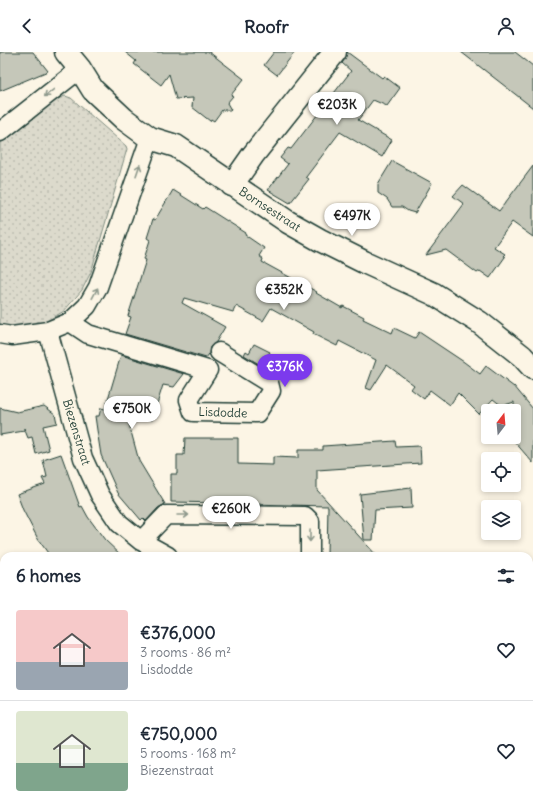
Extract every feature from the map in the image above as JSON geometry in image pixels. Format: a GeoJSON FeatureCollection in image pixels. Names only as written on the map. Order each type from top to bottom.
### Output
{"type":"FeatureCollection","features":[{"type":"Feature","properties":{"kind":"street","name":"Bornsestraat"},"geometry":{"type":"LineString","coordinates":[[66,52],[80,69],[93,90],[124,119],[150,138],[176,146],[288,222],[320,240],[434,294],[479,322],[522,356],[533,368]]}},
{"type":"Feature","properties":{"kind":"street"},"geometry":{"type":"LineString","coordinates":[[232,185],[253,155],[335,52]]}},
{"type":"Feature","properties":{"kind":"street"},"geometry":{"type":"LineString","coordinates":[[0,132],[80,69]]}},
{"type":"Feature","properties":{"kind":"street"},"geometry":{"type":"LineString","coordinates":[[0,334],[12,336],[48,331],[70,322],[88,306],[98,287],[150,138]]}},
{"type":"Feature","properties":{"kind":"street","name":"Lisdodde"},"geometry":{"type":"LineString","coordinates":[[70,322],[88,334],[208,370],[189,400],[193,412],[257,413],[271,391],[269,383],[219,352]]}},
{"type":"Feature","properties":{"kind":"street","name":"Biezenstraat"},"geometry":{"type":"LineString","coordinates":[[48,331],[82,458],[100,495],[119,523],[141,541],[161,552]]}},
{"type":"Feature","properties":{"kind":"street"},"geometry":{"type":"LineString","coordinates":[[141,541],[166,515],[305,516],[310,521],[310,552]]}},
{"type":"Feature","properties":{"kind":"shaded area"},"geometry":{"type":"Polygon","coordinates":[[[65,96],[71,98],[126,146],[127,149],[91,272],[82,290],[64,311],[47,321],[30,327],[0,327],[0,143],[55,100],[65,96]]]}},
{"type":"Feature","properties":{"kind":"building"},"geometry":{"type":"Polygon","coordinates":[[[0,52],[33,52],[48,71],[0,91],[0,52]]]}},
{"type":"Feature","properties":{"kind":"building"},"geometry":{"type":"Polygon","coordinates":[[[125,52],[209,52],[244,79],[231,95],[233,96],[227,103],[231,110],[222,110],[214,121],[211,119],[210,121],[192,107],[193,98],[176,99],[169,74],[161,85],[134,64],[136,61],[125,52]]]}},
{"type":"Feature","properties":{"kind":"building"},"geometry":{"type":"Polygon","coordinates":[[[274,52],[295,52],[277,75],[264,65],[274,52]]]}},
{"type":"Feature","properties":{"kind":"building"},"geometry":{"type":"Polygon","coordinates":[[[347,52],[382,78],[384,76],[400,88],[387,106],[373,100],[358,120],[392,140],[382,157],[340,132],[306,177],[309,179],[290,203],[268,190],[288,164],[280,158],[288,148],[291,149],[351,71],[342,63],[347,52]]]}},
{"type":"Feature","properties":{"kind":"building"},"geometry":{"type":"Polygon","coordinates":[[[461,52],[515,52],[533,66],[533,108],[461,52]]]}},
{"type":"Feature","properties":{"kind":"building"},"geometry":{"type":"Polygon","coordinates":[[[392,161],[432,183],[415,213],[402,207],[392,207],[387,199],[378,193],[378,184],[392,161]]]}},
{"type":"Feature","properties":{"kind":"building"},"geometry":{"type":"Polygon","coordinates":[[[533,166],[533,237],[512,222],[494,247],[505,254],[503,256],[505,257],[490,278],[480,271],[477,273],[446,250],[426,255],[464,204],[453,196],[463,185],[499,211],[533,166]]]}},
{"type":"Feature","properties":{"kind":"building"},"geometry":{"type":"Polygon","coordinates":[[[173,190],[203,209],[205,207],[246,233],[245,235],[264,248],[259,256],[263,259],[262,262],[317,292],[316,293],[342,308],[343,306],[364,317],[363,319],[392,333],[394,328],[415,338],[419,332],[480,374],[486,366],[514,386],[533,409],[533,463],[517,444],[521,444],[521,404],[514,404],[514,402],[499,404],[493,399],[488,404],[481,404],[481,412],[479,414],[458,393],[450,405],[430,390],[424,399],[411,389],[414,385],[387,365],[371,390],[366,388],[376,360],[339,341],[337,346],[313,334],[314,332],[271,308],[263,321],[236,306],[233,312],[184,298],[182,303],[225,327],[216,342],[210,347],[209,354],[206,358],[125,334],[131,317],[128,316],[146,260],[144,259],[150,240],[147,238],[153,219],[155,220],[173,190]]]}},
{"type":"Feature","properties":{"kind":"building"},"geometry":{"type":"Polygon","coordinates":[[[254,344],[270,352],[262,366],[244,355],[246,351],[249,353],[254,344]]]}},
{"type":"Feature","properties":{"kind":"building"},"geometry":{"type":"Polygon","coordinates":[[[121,355],[184,374],[174,387],[163,385],[152,420],[126,413],[139,461],[165,504],[158,508],[146,521],[143,518],[141,520],[118,493],[101,455],[97,430],[95,416],[99,416],[101,408],[105,409],[121,355]]]}},
{"type":"Feature","properties":{"kind":"building"},"geometry":{"type":"Polygon","coordinates":[[[44,406],[55,414],[57,423],[43,426],[49,450],[36,454],[32,437],[28,438],[24,428],[24,431],[0,435],[0,408],[17,412],[44,406]]]}},
{"type":"Feature","properties":{"kind":"building"},"geometry":{"type":"Polygon","coordinates":[[[185,438],[238,438],[238,464],[273,465],[273,457],[298,458],[298,450],[323,450],[323,446],[395,441],[396,447],[420,446],[421,463],[317,470],[317,490],[373,552],[327,552],[328,506],[251,504],[224,505],[224,503],[171,502],[171,474],[177,474],[177,455],[184,455],[185,438]]]}},
{"type":"Feature","properties":{"kind":"building"},"geometry":{"type":"Polygon","coordinates":[[[61,454],[80,507],[82,506],[105,540],[118,552],[47,552],[38,539],[23,510],[17,494],[45,484],[42,478],[47,477],[43,460],[61,454]]]}},
{"type":"Feature","properties":{"kind":"building"},"geometry":{"type":"Polygon","coordinates":[[[411,488],[412,508],[375,510],[373,540],[364,540],[360,494],[411,488]]]}}]}
